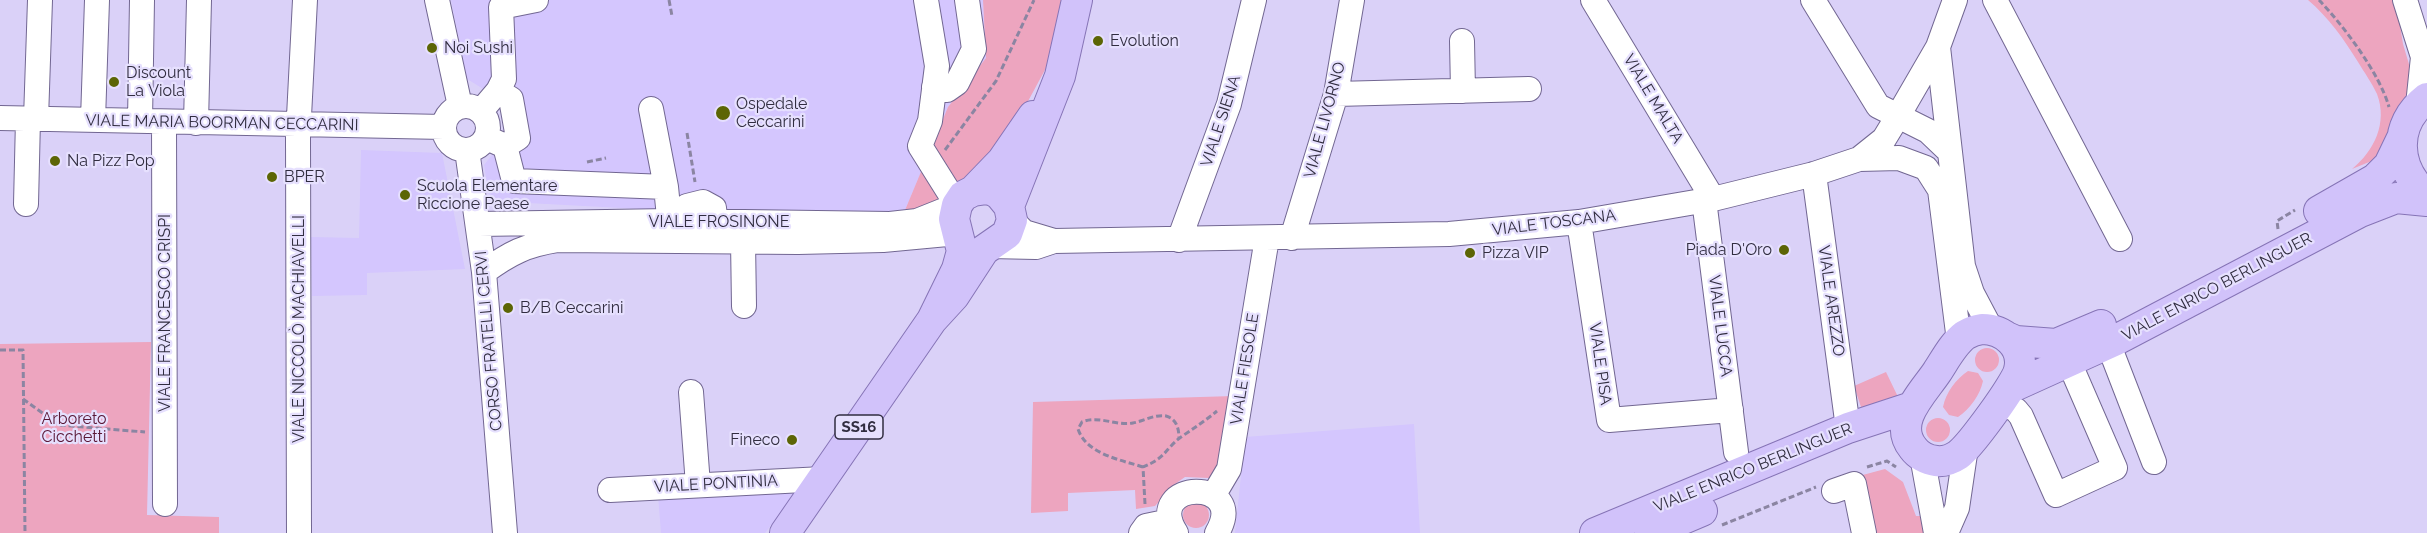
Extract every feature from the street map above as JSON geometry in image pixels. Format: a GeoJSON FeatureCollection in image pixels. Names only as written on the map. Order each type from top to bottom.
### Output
{"type":"FeatureCollection","features":[{"type":"Feature","properties":{"kind":"main road","name":"SS16"},"geometry":{"type":"LineString","coordinates":[[785,533],[932,320],[954,296],[984,250],[1007,234],[1011,213],[1060,76],[1077,0]]}},
{"type":"Feature","properties":{"kind":"main road","name":"SS16"},"geometry":{"type":"LineString","coordinates":[[932,320],[957,269],[962,251],[962,209],[1002,161],[1060,76]]}},
{"type":"Feature","properties":{"kind":"main road"},"geometry":{"type":"LineString","coordinates":[[2409,114],[2402,154],[2406,170],[2414,184],[2427,196]]}},
{"type":"Feature","properties":{"kind":"main road","name":"VIALE ENRICO BERLINGUER"},"geometry":{"type":"LineString","coordinates":[[1999,333],[2016,341],[2056,344],[2107,322],[2287,221],[2350,195],[2375,179],[2389,165],[2409,114]]}},
{"type":"Feature","properties":{"kind":"main road"},"geometry":{"type":"LineString","coordinates":[[990,246],[975,246],[968,243],[962,209],[987,189],[1000,195],[1011,213]]}},
{"type":"Feature","properties":{"kind":"main road","name":"VIALE ENRICO BERLINGUER"},"geometry":{"type":"LineString","coordinates":[[2005,395],[2108,344],[2360,212],[2397,198],[2427,201]]}},
{"type":"Feature","properties":{"kind":"main road"},"geometry":{"type":"LineString","coordinates":[[1915,450],[1906,424],[1912,407],[1959,341],[1973,331],[1999,333],[2014,343],[2020,362],[2019,371],[2005,395],[1966,447]]}},
{"type":"Feature","properties":{"kind":"main road","name":"VIALE ENRICO BERLINGUER"},"geometry":{"type":"LineString","coordinates":[[1595,533],[1848,428],[1912,407]]}},
{"type":"Feature","properties":{"kind":"main road","name":"VIALE ENRICO BERLINGUER"},"geometry":{"type":"LineString","coordinates":[[1650,533],[1864,443],[1891,438],[1937,461],[1953,458],[1966,447]]}},
{"type":"Feature","properties":{"kind":"street"},"geometry":{"type":"LineString","coordinates":[[26,204],[40,0]]}},
{"type":"Feature","properties":{"kind":"street"},"geometry":{"type":"LineString","coordinates":[[93,120],[97,0]]}},
{"type":"Feature","properties":{"kind":"street"},"geometry":{"type":"LineString","coordinates":[[140,122],[142,0]]}},
{"type":"Feature","properties":{"kind":"street"},"geometry":{"type":"LineString","coordinates":[[196,123],[199,0]]}},
{"type":"Feature","properties":{"kind":"street","name":"VIALE NICCOLÒ MACHIAVELLI"},"geometry":{"type":"LineString","coordinates":[[299,533],[299,125],[305,0]]}},
{"type":"Feature","properties":{"kind":"street"},"geometry":{"type":"LineString","coordinates":[[437,0],[471,109],[488,123],[486,145],[514,181],[666,187]]}},
{"type":"Feature","properties":{"kind":"street"},"geometry":{"type":"LineString","coordinates":[[498,91],[512,99],[518,138],[486,145],[453,146],[448,140],[444,127],[449,114],[471,109],[498,91],[504,79],[501,7],[536,0]]}},
{"type":"Feature","properties":{"kind":"street"},"geometry":{"type":"LineString","coordinates":[[926,0],[937,66],[930,121],[920,146],[962,209]]}},
{"type":"Feature","properties":{"kind":"street"},"geometry":{"type":"LineString","coordinates":[[934,87],[946,90],[957,83],[974,49],[967,0]]}},
{"type":"Feature","properties":{"kind":"street","name":"VIALE SIENA"},"geometry":{"type":"LineString","coordinates":[[1179,240],[1229,104],[1254,0]]}},
{"type":"Feature","properties":{"kind":"street","name":"VIALE LIVORNO"},"geometry":{"type":"LineString","coordinates":[[1292,238],[1336,94],[1352,0]]}},
{"type":"Feature","properties":{"kind":"street","name":"VIALE MALTA"},"geometry":{"type":"LineString","coordinates":[[1593,0],[1708,199]]}},
{"type":"Feature","properties":{"kind":"street"},"geometry":{"type":"LineString","coordinates":[[1813,0],[1878,106],[1928,131],[1950,152]]}},
{"type":"Feature","properties":{"kind":"street","name":"VIALE TOSCANA"},"geometry":{"type":"LineString","coordinates":[[990,246],[1036,247],[1054,242],[1449,234],[1579,222],[1708,199],[1814,174],[1859,159],[1884,139],[1938,47],[1955,0]]}},
{"type":"Feature","properties":{"kind":"street"},"geometry":{"type":"LineString","coordinates":[[1995,0],[2120,239]]}},
{"type":"Feature","properties":{"kind":"street"},"geometry":{"type":"LineString","coordinates":[[2405,0],[2425,58],[2409,114]]}},
{"type":"Feature","properties":{"kind":"street"},"geometry":{"type":"LineString","coordinates":[[1462,41],[1463,91]]}},
{"type":"Feature","properties":{"kind":"street"},"geometry":{"type":"LineString","coordinates":[[1938,47],[1963,266],[1972,292],[1999,333]]}},
{"type":"Feature","properties":{"kind":"street"},"geometry":{"type":"LineString","coordinates":[[1336,94],[1529,89]]}},
{"type":"Feature","properties":{"kind":"street"},"geometry":{"type":"LineString","coordinates":[[651,109],[674,228]]}},
{"type":"Feature","properties":{"kind":"street","name":"VIALE MARIA BOORMAN CECCARINI"},"geometry":{"type":"LineString","coordinates":[[0,118],[444,127]]}},
{"type":"Feature","properties":{"kind":"street","name":"VIALE FRANCESCO CRISPI"},"geometry":{"type":"LineString","coordinates":[[164,122],[165,504]]}},
{"type":"Feature","properties":{"kind":"street","name":"CORSO FRATELLI CERVI"},"geometry":{"type":"LineString","coordinates":[[486,145],[478,224],[506,533]]}},
{"type":"Feature","properties":{"kind":"street"},"geometry":{"type":"LineString","coordinates":[[1859,159],[1899,158],[1926,168],[1940,190],[1959,341]]}},
{"type":"Feature","properties":{"kind":"street","name":"VIALE AREZZO"},"geometry":{"type":"LineString","coordinates":[[1814,174],[1848,428]]}},
{"type":"Feature","properties":{"kind":"street","name":"VIALE LUCCA"},"geometry":{"type":"LineString","coordinates":[[1708,199],[1737,452]]}},
{"type":"Feature","properties":{"kind":"street"},"geometry":{"type":"LineString","coordinates":[[674,228],[687,206],[698,202],[714,208],[729,231]]}},
{"type":"Feature","properties":{"kind":"street","name":"VIALE FROSINONE"},"geometry":{"type":"LineString","coordinates":[[478,224],[799,232],[917,221],[962,209]]}},
{"type":"Feature","properties":{"kind":"street","name":"VIALE TOSCANA"},"geometry":{"type":"LineString","coordinates":[[1011,213],[1024,232],[1054,242]]}},
{"type":"Feature","properties":{"kind":"street","name":"VIALE PISA"},"geometry":{"type":"LineString","coordinates":[[1579,222],[1609,420],[1731,410]]}},
{"type":"Feature","properties":{"kind":"street","name":"VIALE FROSINONE"},"geometry":{"type":"LineString","coordinates":[[484,272],[509,254],[533,244],[674,228]]}},
{"type":"Feature","properties":{"kind":"street","name":"VIALE FROSINONE"},"geometry":{"type":"LineString","coordinates":[[729,231],[744,306]]}},
{"type":"Feature","properties":{"kind":"street","name":"VIALE FIESOLE"},"geometry":{"type":"LineString","coordinates":[[1213,496],[1229,469],[1267,238]]}},
{"type":"Feature","properties":{"kind":"street"},"geometry":{"type":"LineString","coordinates":[[2108,344],[2154,462]]}},
{"type":"Feature","properties":{"kind":"street"},"geometry":{"type":"LineString","coordinates":[[2005,395],[2021,416],[2056,495],[2115,468],[2069,362]]}},
{"type":"Feature","properties":{"kind":"street"},"geometry":{"type":"LineString","coordinates":[[691,392],[698,485]]}},
{"type":"Feature","properties":{"kind":"street"},"geometry":{"type":"LineString","coordinates":[[1946,533],[1957,508],[1966,447]]}},
{"type":"Feature","properties":{"kind":"street"},"geometry":{"type":"LineString","coordinates":[[1915,450],[1936,533]]}},
{"type":"Feature","properties":{"kind":"street","name":"VIALE PONTINIA"},"geometry":{"type":"LineString","coordinates":[[610,489],[823,479]]}},
{"type":"Feature","properties":{"kind":"street"},"geometry":{"type":"LineString","coordinates":[[1834,491],[1854,484],[1864,533]]}},
{"type":"Feature","properties":{"kind":"street"},"geometry":{"type":"LineString","coordinates":[[1144,530],[1173,527],[1170,511],[1179,496],[1196,490],[1213,496],[1219,502],[1223,518],[1217,533]]}},
{"type":"Feature","properties":{"kind":"path"},"geometry":{"type":"LineString","coordinates":[[669,0],[672,16]]}},
{"type":"Feature","properties":{"kind":"path"},"geometry":{"type":"LineString","coordinates":[[935,171],[942,166],[944,152],[949,144],[996,81],[1035,0]]}},
{"type":"Feature","properties":{"kind":"path"},"geometry":{"type":"LineString","coordinates":[[2319,0],[2336,17],[2382,87],[2389,105],[2409,114]]}},
{"type":"Feature","properties":{"kind":"path"},"geometry":{"type":"LineString","coordinates":[[687,134],[698,202]]}},
{"type":"Feature","properties":{"kind":"path"},"geometry":{"type":"LineString","coordinates":[[579,163],[606,158],[595,163]]}},
{"type":"Feature","properties":{"kind":"path"},"geometry":{"type":"LineString","coordinates":[[0,350],[23,350],[25,533]]}},
{"type":"Feature","properties":{"kind":"path"},"geometry":{"type":"LineString","coordinates":[[23,399],[59,425],[165,433]]}},
{"type":"Feature","properties":{"kind":"path"},"geometry":{"type":"LineString","coordinates":[[1179,439],[1179,429],[1175,422],[1166,416],[1133,423],[1091,418],[1082,422],[1078,429],[1081,438],[1087,444],[1111,457],[1143,467],[1159,461],[1179,439],[1201,426],[1225,404],[1240,405]]}},
{"type":"Feature","properties":{"kind":"path"},"geometry":{"type":"LineString","coordinates":[[1143,467],[1145,507],[1141,515],[1144,530]]}},
{"type":"Feature","properties":{"kind":"shaded area","name":"Ospedale Ceccarini"},"geometry":{"type":"Polygon","coordinates":[[[451,0],[983,0],[986,58],[948,107],[903,215],[678,211],[490,201],[484,165],[503,141],[503,118],[499,105],[485,90],[467,79],[451,0]]]}},
{"type":"Feature","properties":{"kind":"shaded area","name":"Scuola Elementare Riccione Paese"},"geometry":{"type":"Polygon","coordinates":[[[361,150],[442,153],[465,269],[367,273],[367,295],[312,296],[311,237],[359,238],[361,150]]]}},
{"type":"Feature","properties":{"kind":"shaded area"},"geometry":{"type":"Polygon","coordinates":[[[1414,424],[1420,533],[1235,533],[1245,437],[1414,424]]]}},
{"type":"Feature","properties":{"kind":"shaded area"},"geometry":{"type":"Polygon","coordinates":[[[800,488],[765,533],[661,533],[658,495],[800,488]]]}},
{"type":"Feature","properties":{"kind":"green space"},"geometry":{"type":"Polygon","coordinates":[[[983,0],[1063,0],[1046,68],[994,164],[938,204],[903,215],[948,107],[986,58],[983,0]]]}},
{"type":"Feature","properties":{"kind":"green space"},"geometry":{"type":"Polygon","coordinates":[[[2308,0],[2396,0],[2403,44],[2411,71],[2408,99],[2379,158],[2352,169],[2367,154],[2377,136],[2380,126],[2380,105],[2373,86],[2347,45],[2329,21],[2308,0]]]}},
{"type":"Feature","properties":{"kind":"green space","name":"Arboreto Cicchetti"},"geometry":{"type":"Polygon","coordinates":[[[151,342],[147,515],[219,517],[219,533],[0,533],[0,344],[151,342]]]}},
{"type":"Feature","properties":{"kind":"green space"},"geometry":{"type":"Polygon","coordinates":[[[1987,348],[1996,351],[1999,360],[1996,369],[1987,372],[1978,369],[1975,360],[1978,351],[1987,348]]]}},
{"type":"Feature","properties":{"kind":"green space"},"geometry":{"type":"Polygon","coordinates":[[[1968,371],[1978,373],[1983,381],[1980,391],[1962,414],[1958,417],[1949,415],[1943,407],[1946,396],[1959,378],[1968,371]]]}},
{"type":"Feature","properties":{"kind":"green space"},"geometry":{"type":"Polygon","coordinates":[[[1886,372],[1899,399],[1867,411],[1861,407],[1854,386],[1886,372]]]}},
{"type":"Feature","properties":{"kind":"green space"},"geometry":{"type":"Polygon","coordinates":[[[1234,396],[1218,469],[1209,478],[1185,477],[1175,484],[1155,506],[1136,509],[1135,490],[1068,493],[1068,511],[1031,513],[1033,402],[1234,396]]]}},
{"type":"Feature","properties":{"kind":"green space"},"geometry":{"type":"Polygon","coordinates":[[[1938,418],[1947,421],[1950,430],[1947,439],[1938,442],[1929,439],[1926,430],[1929,421],[1938,418]]]}},
{"type":"Feature","properties":{"kind":"green space"},"geometry":{"type":"Polygon","coordinates":[[[1885,469],[1903,482],[1916,516],[1925,516],[1923,533],[1871,533],[1859,476],[1885,469]]]}},
{"type":"Feature","properties":{"kind":"green space"},"geometry":{"type":"Polygon","coordinates":[[[1196,502],[1205,506],[1209,515],[1205,524],[1196,528],[1187,524],[1183,515],[1187,506],[1196,502]]]}},
{"type":"Feature","properties":{"kind":"place","name":"Evolution"},"geometry":{"type":"Point","coordinates":[1098,41]}},
{"type":"Feature","properties":{"kind":"place","name":"Noi Sushi"},"geometry":{"type":"Point","coordinates":[432,48]}},
{"type":"Feature","properties":{"kind":"place","name":"Discount La Viola"},"geometry":{"type":"Point","coordinates":[114,82]}},
{"type":"Feature","properties":{"kind":"place","name":"Ospedale Ceccarini"},"geometry":{"type":"Point","coordinates":[723,113]}},
{"type":"Feature","properties":{"kind":"place","name":"Na Pizz Pop"},"geometry":{"type":"Point","coordinates":[55,161]}},
{"type":"Feature","properties":{"kind":"place","name":"BPER"},"geometry":{"type":"Point","coordinates":[272,177]}},
{"type":"Feature","properties":{"kind":"place","name":"Scuola Elementare Riccione Paese"},"geometry":{"type":"Point","coordinates":[405,195]}},
{"type":"Feature","properties":{"kind":"place","name":"Piada D'Oro"},"geometry":{"type":"Point","coordinates":[1784,250]}},
{"type":"Feature","properties":{"kind":"place","name":"Pizza VIP"},"geometry":{"type":"Point","coordinates":[1470,253]}},
{"type":"Feature","properties":{"kind":"place","name":"B/B Ceccarini"},"geometry":{"type":"Point","coordinates":[508,308]}},
{"type":"Feature","properties":{"kind":"place","name":"Fineco"},"geometry":{"type":"Point","coordinates":[792,440]}}]}
